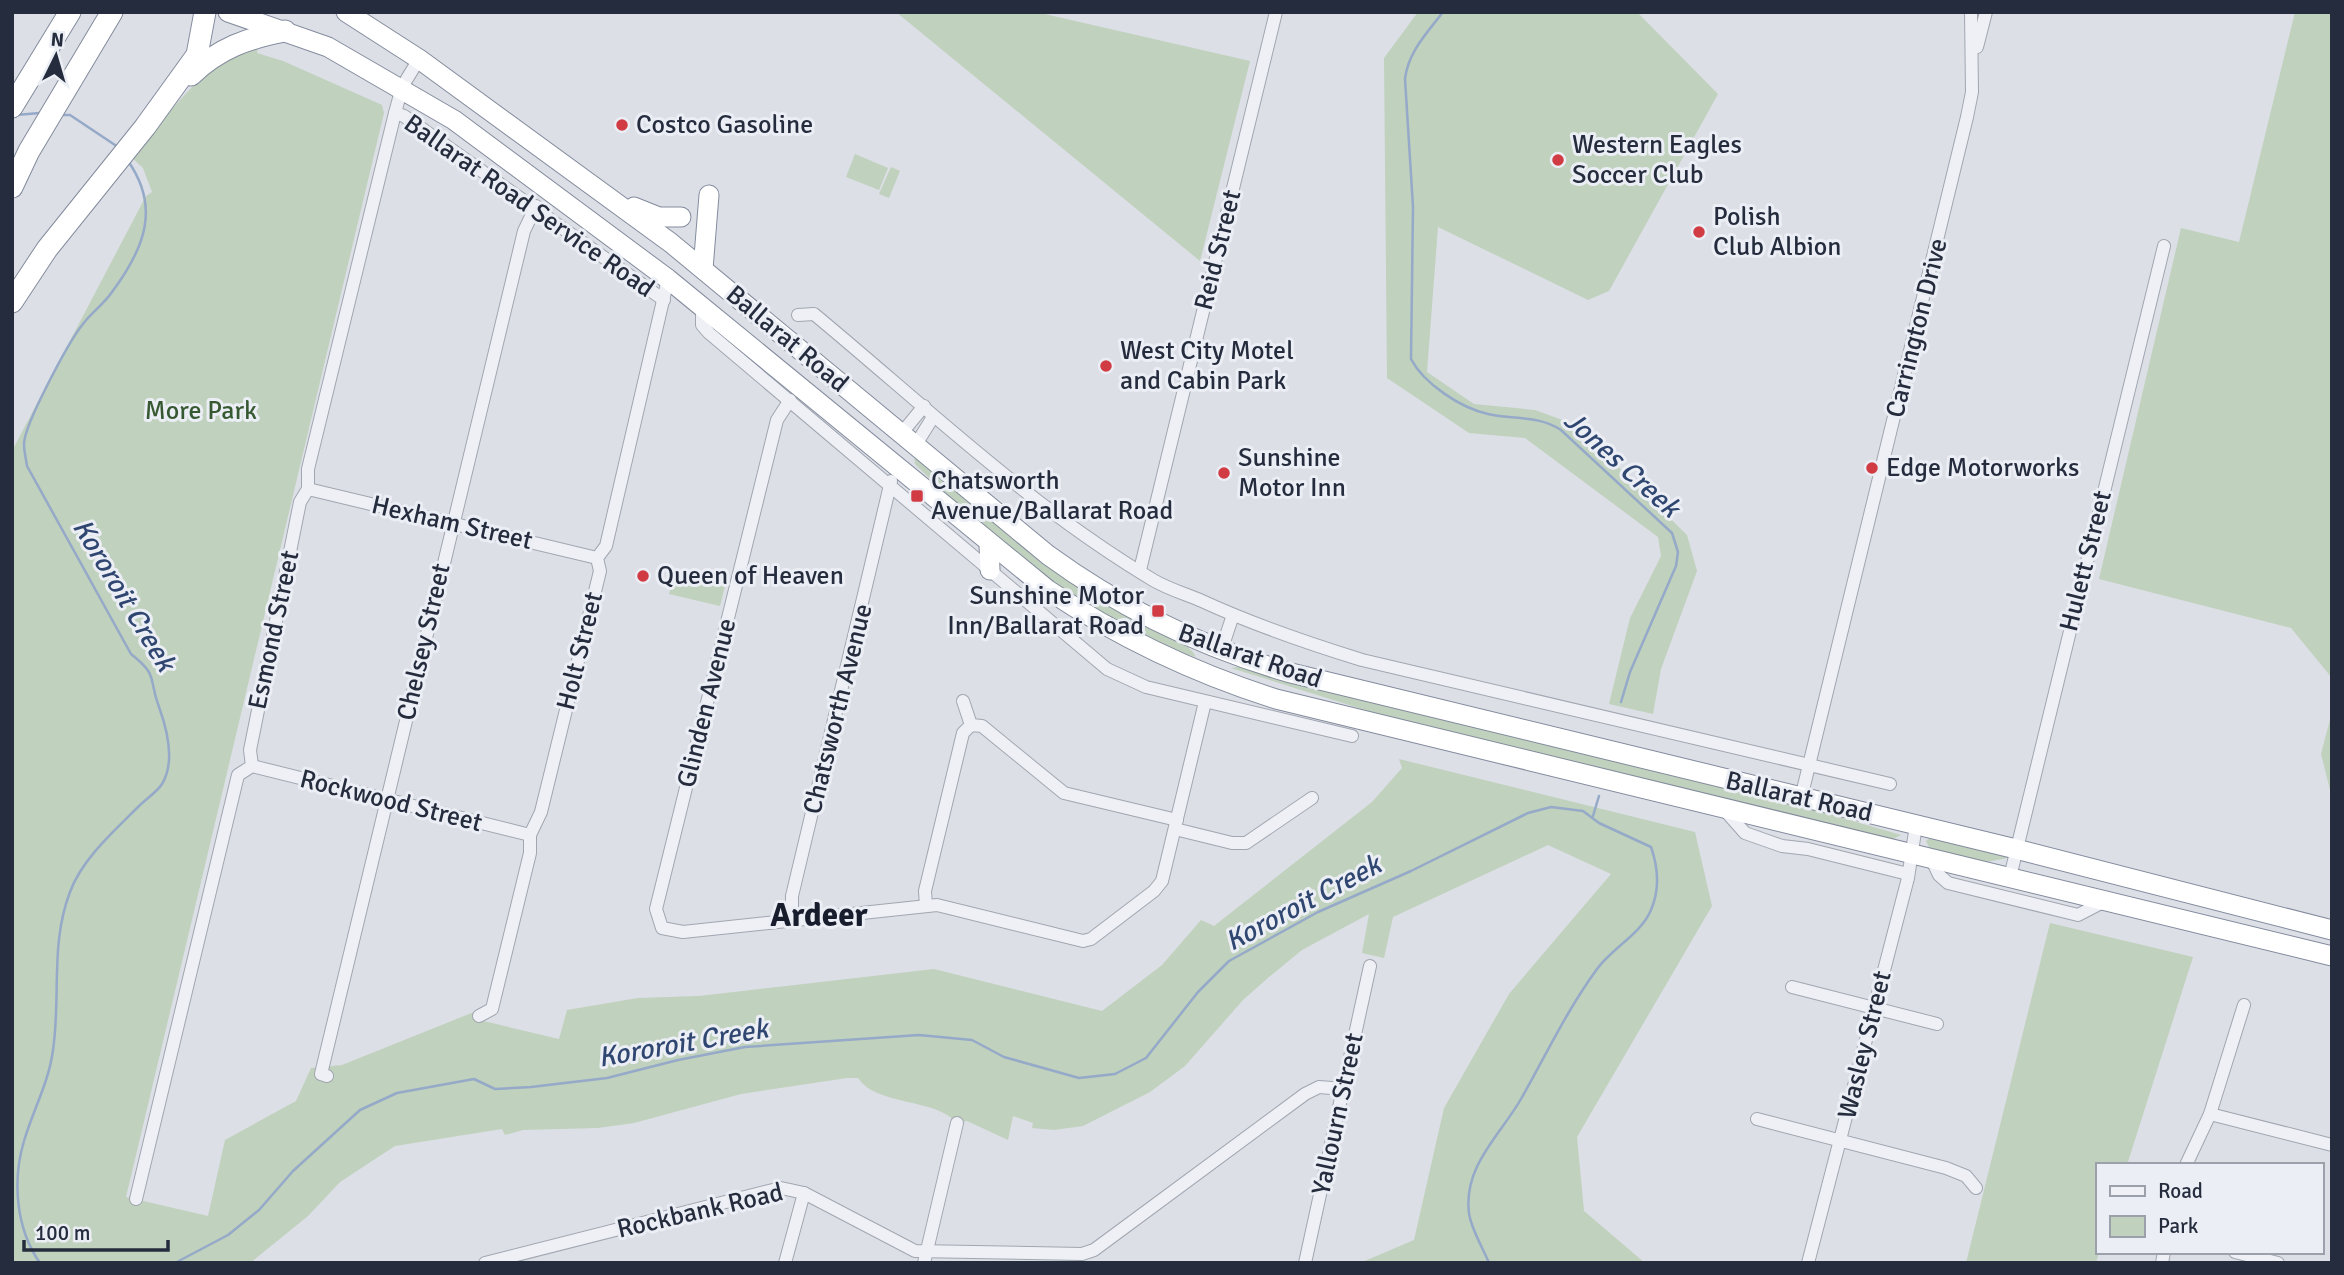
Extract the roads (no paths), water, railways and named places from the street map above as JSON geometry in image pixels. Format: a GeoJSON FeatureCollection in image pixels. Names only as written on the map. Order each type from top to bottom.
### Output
{"type":"FeatureCollection","features":[{"type":"Feature","properties":{"kind":"highway"},"geometry":{"type":"LineString","coordinates":[[12,107],[70,12]]}},
{"type":"Feature","properties":{"kind":"highway"},"geometry":{"type":"LineString","coordinates":[[13,185],[29,151],[112,12]]}},
{"type":"Feature","properties":{"kind":"highway"},"geometry":{"type":"LineString","coordinates":[[12,302],[85,198],[145,127],[197,55],[205,12]]}},
{"type":"Feature","properties":{"kind":"highway","name":"Ballarat Road"},"geometry":{"type":"LineString","coordinates":[[228,12],[345,55],[464,127],[702,306],[894,482],[987,542],[1048,590],[1108,629],[1213,678],[1288,702],[2332,956]]}},
{"type":"Feature","properties":{"kind":"highway","name":"Ballarat Road"},"geometry":{"type":"LineString","coordinates":[[346,12],[419,59],[703,269],[908,440],[1083,580],[1149,620],[1221,651],[1312,678],[2016,849],[2332,930]]}},
{"type":"Feature","properties":{"kind":"highway"},"geometry":{"type":"LineString","coordinates":[[165,100],[195,71],[229,46],[254,37],[285,31]]}},
{"type":"Feature","properties":{"kind":"highway"},"geometry":{"type":"LineString","coordinates":[[595,188],[650,214],[681,217]]}},
{"type":"Feature","properties":{"kind":"highway"},"geometry":{"type":"LineString","coordinates":[[703,269],[709,195]]}},
{"type":"Feature","properties":{"kind":"highway"},"geometry":{"type":"LineString","coordinates":[[894,482],[908,440]]}},
{"type":"Feature","properties":{"kind":"highway"},"geometry":{"type":"LineString","coordinates":[[962,543],[987,542],[990,570]]}},
{"type":"Feature","properties":{"kind":"highway"},"geometry":{"type":"LineString","coordinates":[[1213,678],[1221,651]]}},
{"type":"Feature","properties":{"kind":"street","name":"Reid Street"},"geometry":{"type":"LineString","coordinates":[[1140,570],[1276,12]]}},
{"type":"Feature","properties":{"kind":"street","name":"Carrington Drive"},"geometry":{"type":"LineString","coordinates":[[1801,798],[1965,129],[1972,92],[1971,12]]}},
{"type":"Feature","properties":{"kind":"street","name":"Carrington Drive"},"geometry":{"type":"LineString","coordinates":[[1973,61],[1986,12]]}},
{"type":"Feature","properties":{"kind":"street","name":"Esmond Street"},"geometry":{"type":"LineString","coordinates":[[252,766],[253,736],[300,502],[308,489],[308,469],[395,113],[402,88],[419,59]]}},
{"type":"Feature","properties":{"kind":"street","name":"Ballarat Road Service Road"},"geometry":{"type":"LineString","coordinates":[[395,113],[404,116],[536,206],[664,300]]}},
{"type":"Feature","properties":{"kind":"street","name":"Chelsey Street"},"geometry":{"type":"LineString","coordinates":[[327,1076],[321,1074],[452,523],[524,231],[536,206]]}},
{"type":"Feature","properties":{"kind":"street","name":"Hulett Street"},"geometry":{"type":"LineString","coordinates":[[2010,877],[2164,246]]}},
{"type":"Feature","properties":{"kind":"street","name":"Holt Street"},"geometry":{"type":"LineString","coordinates":[[479,1016],[492,1009],[530,853],[530,835],[541,812],[600,571],[597,558],[606,546],[668,279]]}},
{"type":"Feature","properties":{"kind":"street","name":"Ballarat Road"},"geometry":{"type":"LineString","coordinates":[[702,306],[702,325],[709,333],[894,482],[990,570],[1107,669],[1146,687],[1352,736]]}},
{"type":"Feature","properties":{"kind":"street","name":"Ballarat Road"},"geometry":{"type":"LineString","coordinates":[[798,315],[814,314],[924,406],[933,417],[1070,528],[1154,580],[1233,615],[1291,638],[1362,660],[1890,784]]}},
{"type":"Feature","properties":{"kind":"street","name":"Glinden Avenue"},"geometry":{"type":"LineString","coordinates":[[790,400],[777,420],[656,909],[662,928],[682,932],[792,920]]}},
{"type":"Feature","properties":{"kind":"street"},"geometry":{"type":"LineString","coordinates":[[908,440],[924,406]]}},
{"type":"Feature","properties":{"kind":"street"},"geometry":{"type":"LineString","coordinates":[[908,440],[933,417]]}},
{"type":"Feature","properties":{"kind":"street","name":"Chatsworth Avenue"},"geometry":{"type":"LineString","coordinates":[[792,920],[792,896],[894,482]]}},
{"type":"Feature","properties":{"kind":"street","name":"Hexham Street"},"geometry":{"type":"LineString","coordinates":[[308,489],[597,558]]}},
{"type":"Feature","properties":{"kind":"street"},"geometry":{"type":"LineString","coordinates":[[1221,651],[1233,615]]}},
{"type":"Feature","properties":{"kind":"street"},"geometry":{"type":"LineString","coordinates":[[963,701],[971,725]]}},
{"type":"Feature","properties":{"kind":"street"},"geometry":{"type":"LineString","coordinates":[[792,920],[937,905],[1083,941],[1091,940],[1162,881],[1205,702]]}},
{"type":"Feature","properties":{"kind":"street"},"geometry":{"type":"LineString","coordinates":[[926,906],[925,891],[963,733],[971,725]]}},
{"type":"Feature","properties":{"kind":"street"},"geometry":{"type":"LineString","coordinates":[[971,725],[982,726],[1064,793],[1232,843],[1246,843],[1312,798]]}},
{"type":"Feature","properties":{"kind":"street"},"geometry":{"type":"LineString","coordinates":[[136,1199],[238,775],[252,766]]}},
{"type":"Feature","properties":{"kind":"street","name":"Rockwood Street"},"geometry":{"type":"LineString","coordinates":[[252,766],[530,835]]}},
{"type":"Feature","properties":{"kind":"street","name":"Ballarat Road"},"geometry":{"type":"LineString","coordinates":[[1722,807],[1745,834],[1782,846],[1808,849],[1908,874]]}},
{"type":"Feature","properties":{"kind":"street","name":"Wasley Street"},"geometry":{"type":"LineString","coordinates":[[1808,1263],[1908,874],[1916,825]]}},
{"type":"Feature","properties":{"kind":"street"},"geometry":{"type":"LineString","coordinates":[[1931,858],[1943,880],[1972,889],[2078,915],[2105,901]]}},
{"type":"Feature","properties":{"kind":"street","name":"Yallourn Street"},"geometry":{"type":"LineString","coordinates":[[1305,1263],[1370,966]]}},
{"type":"Feature","properties":{"kind":"street"},"geometry":{"type":"LineString","coordinates":[[1792,987],[1937,1024]]}},
{"type":"Feature","properties":{"kind":"street"},"geometry":{"type":"LineString","coordinates":[[2187,1163],[2210,1114],[2244,1005]]}},
{"type":"Feature","properties":{"kind":"street","name":"Rockbank Road"},"geometry":{"type":"LineString","coordinates":[[485,1263],[781,1188],[800,1191],[925,1257],[1089,1253],[1312,1090],[1343,1092]]}},
{"type":"Feature","properties":{"kind":"street"},"geometry":{"type":"LineString","coordinates":[[2210,1114],[2332,1145]]}},
{"type":"Feature","properties":{"kind":"street"},"geometry":{"type":"LineString","coordinates":[[1756,1119],[1960,1172],[1976,1188]]}},
{"type":"Feature","properties":{"kind":"street"},"geometry":{"type":"LineString","coordinates":[[925,1257],[957,1123]]}},
{"type":"Feature","properties":{"kind":"street"},"geometry":{"type":"LineString","coordinates":[[785,1263],[800,1191]]}},
{"type":"Feature","properties":{"kind":"street"},"geometry":{"type":"LineString","coordinates":[[2243,1254],[2278,1263]]}},
{"type":"Feature","properties":{"kind":"waterway","name":"Jones Creek"},"geometry":{"type":"LineString","coordinates":[[1443,12],[1414,51],[1405,79],[1413,207],[1411,359],[1434,386],[1455,401],[1477,411],[1544,422],[1561,430],[1672,533],[1678,552],[1676,566],[1630,672],[1621,702]]}},
{"type":"Feature","properties":{"kind":"waterway","name":"Kororoit Creek"},"geometry":{"type":"LineString","coordinates":[[16,115],[40,113]]}},
{"type":"Feature","properties":{"kind":"waterway","name":"Kororoit Creek"},"geometry":{"type":"LineString","coordinates":[[61,115],[70,115],[118,147]]}},
{"type":"Feature","properties":{"kind":"waterway","name":"Kororoit Creek"},"geometry":{"type":"LineString","coordinates":[[40,1263],[21,1220],[18,1172],[24,1141],[51,1062],[58,951],[64,912],[82,868],[109,835],[160,787],[169,765],[167,735],[149,673],[131,654],[27,466],[24,447],[31,420],[68,347],[83,324],[123,276],[140,244],[146,212],[144,195],[128,161]]}},
{"type":"Feature","properties":{"kind":"waterway","name":"Jones Creek"},"geometry":{"type":"LineString","coordinates":[[1593,816],[1599,796]]}},
{"type":"Feature","properties":{"kind":"waterway","name":"Kororoit Creek"},"geometry":{"type":"LineString","coordinates":[[175,1263],[228,1235],[259,1210],[293,1171],[360,1110],[397,1093],[474,1079],[495,1089],[531,1087],[607,1078],[745,1047],[919,1035],[972,1040],[1004,1057],[1079,1078],[1115,1074],[1146,1058],[1198,992],[1229,961],[1318,912],[1411,871],[1528,813],[1551,807],[1583,811],[1599,823],[1651,847],[1656,870],[1656,894],[1646,919],[1603,961],[1586,985],[1521,1099],[1478,1166],[1472,1180],[1469,1213],[1489,1263]]}},
{"type":"Feature","properties":{"kind":"place","name":"Costco Gasoline"},"geometry":{"type":"Point","coordinates":[622,125]}},
{"type":"Feature","properties":{"kind":"place","name":"Western Eagles Soccer Club"},"geometry":{"type":"Point","coordinates":[1558,160]}},
{"type":"Feature","properties":{"kind":"place","name":"Polish Club Albion"},"geometry":{"type":"Point","coordinates":[1699,232]}},
{"type":"Feature","properties":{"kind":"place","name":"West City Motel and Cabin Park"},"geometry":{"type":"Point","coordinates":[1106,366]}},
{"type":"Feature","properties":{"kind":"place","name":"Edge Motorworks"},"geometry":{"type":"Point","coordinates":[1872,468]}},
{"type":"Feature","properties":{"kind":"place","name":"Sunshine Motor Inn"},"geometry":{"type":"Point","coordinates":[1224,473]}},
{"type":"Feature","properties":{"kind":"place","name":"Chatsworth Avenue/Ballarat Road"},"geometry":{"type":"Point","coordinates":[917,496]}},
{"type":"Feature","properties":{"kind":"place","name":"Queen of Heaven"},"geometry":{"type":"Point","coordinates":[643,576]}},
{"type":"Feature","properties":{"kind":"place","name":"Sunshine Motor Inn/Ballarat Road"},"geometry":{"type":"Point","coordinates":[1158,611]}},
{"type":"Feature","properties":{"kind":"district","name":"Ardeer"},"geometry":{"type":"Point","coordinates":[819,915]}},
{"type":"Feature","properties":{"kind":"park label","name":"More Park"},"geometry":{"type":"Point","coordinates":[201,411]}}]}
